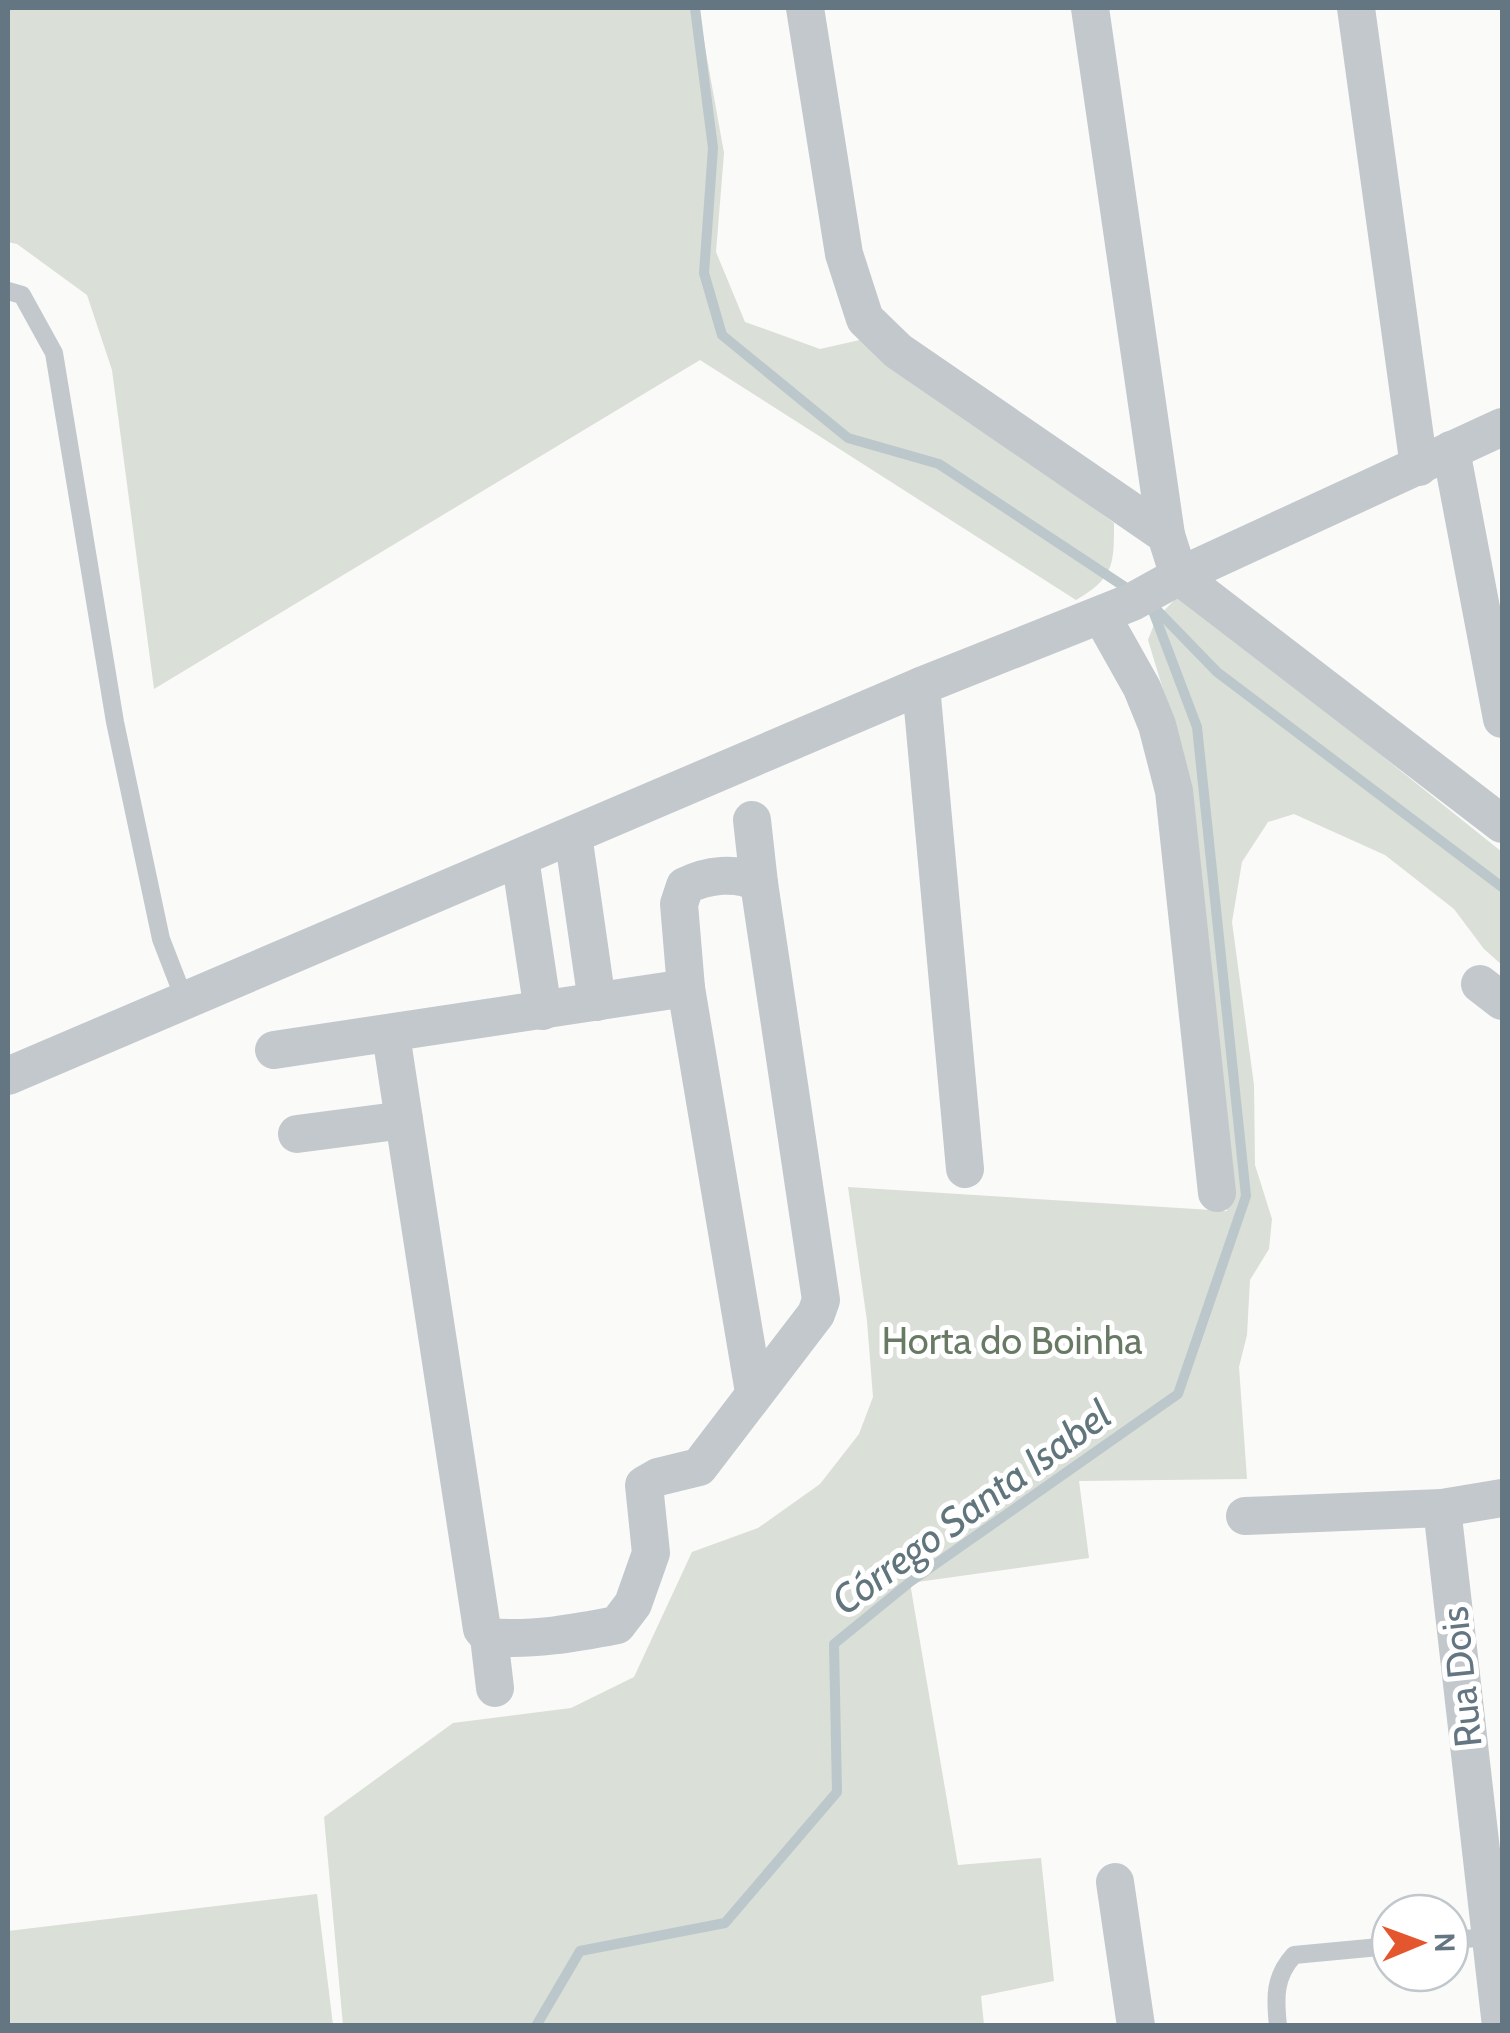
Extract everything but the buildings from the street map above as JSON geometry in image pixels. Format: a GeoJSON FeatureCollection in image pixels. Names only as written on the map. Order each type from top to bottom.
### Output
{"type":"FeatureCollection","features":[{"type":"Feature","properties":{"kind":"street"},"geometry":{"type":"LineString","coordinates":[[806,8],[844,254],[864,319],[898,352],[1166,535]]}},
{"type":"Feature","properties":{"kind":"street"},"geometry":{"type":"LineString","coordinates":[[1090,8],[1166,535],[1142,596],[1142,688],[1174,791],[1217,1193]]}},
{"type":"Feature","properties":{"kind":"street"},"geometry":{"type":"LineString","coordinates":[[1356,8],[1435,458],[1502,720]]}},
{"type":"Feature","properties":{"kind":"street"},"geometry":{"type":"LineString","coordinates":[[8,1076],[921,686],[1142,596],[1502,426]]}},
{"type":"Feature","properties":{"kind":"street"},"geometry":{"type":"LineString","coordinates":[[1142,596],[1502,824]]}},
{"type":"Feature","properties":{"kind":"street"},"geometry":{"type":"LineString","coordinates":[[921,686],[965,1168]]}},
{"type":"Feature","properties":{"kind":"street"},"geometry":{"type":"LineString","coordinates":[[489,1637],[568,1634],[618,1625],[633,1604],[648,1569],[651,1552],[644,1485],[658,1477],[699,1467],[816,1314],[821,1300],[752,820]]}},
{"type":"Feature","properties":{"kind":"street"},"geometry":{"type":"LineString","coordinates":[[573,835],[598,1002]]}},
{"type":"Feature","properties":{"kind":"street"},"geometry":{"type":"LineString","coordinates":[[520,858],[543,1011]]}},
{"type":"Feature","properties":{"kind":"street"},"geometry":{"type":"LineString","coordinates":[[754,1392],[686,988],[679,904],[684,886],[703,876],[748,878],[760,883]]}},
{"type":"Feature","properties":{"kind":"street"},"geometry":{"type":"LineString","coordinates":[[274,1050],[686,988]]}},
{"type":"Feature","properties":{"kind":"street"},"geometry":{"type":"LineString","coordinates":[[391,1035],[482,1629],[489,1637],[495,1688]]}},
{"type":"Feature","properties":{"kind":"street"},"geometry":{"type":"LineString","coordinates":[[296,1134],[404,1120]]}},
{"type":"Feature","properties":{"kind":"street"},"geometry":{"type":"LineString","coordinates":[[1245,1516],[1442,1508],[1502,1498]]}},
{"type":"Feature","properties":{"kind":"street","name":"Rua Dois"},"geometry":{"type":"LineString","coordinates":[[1442,1508],[1501,2026]]}},
{"type":"Feature","properties":{"kind":"street"},"geometry":{"type":"LineString","coordinates":[[1115,1882],[1136,2026]]}},
{"type":"Feature","properties":{"kind":"lane"},"geometry":{"type":"LineString","coordinates":[[8,291],[22,295],[54,353],[116,722],[161,939],[185,1001]]}},
{"type":"Feature","properties":{"kind":"lane"},"geometry":{"type":"LineString","coordinates":[[1470,1938],[1490,1936]]}},
{"type":"Feature","properties":{"kind":"lane"},"geometry":{"type":"LineString","coordinates":[[1278,2026],[1275,1997],[1281,1970],[1294,1956],[1370,1948]]}},
{"type":"Feature","properties":{"kind":"green space"},"geometry":{"type":"Polygon","coordinates":[[[8,8],[698,8],[724,153],[716,252],[745,322],[820,349],[864,339],[1114,523],[1112,560],[1105,577],[1076,600],[700,360],[154,689],[112,370],[87,295],[17,244],[8,242],[8,8]]]}},
{"type":"Feature","properties":{"kind":"green space","name":"Horta do Boinha"},"geometry":{"type":"Polygon","coordinates":[[[1180,594],[1502,852],[1502,965],[1484,949],[1454,909],[1385,855],[1294,814],[1268,822],[1242,862],[1232,922],[1254,1085],[1255,1165],[1272,1219],[1269,1249],[1250,1280],[1247,1335],[1239,1367],[1247,1479],[1079,1481],[1089,1558],[910,1583],[958,1865],[1041,1858],[1054,1981],[981,1996],[984,2025],[343,2025],[324,1817],[453,1723],[571,1708],[634,1677],[692,1552],[758,1528],[820,1484],[859,1434],[873,1397],[867,1321],[848,1187],[1227,1211],[1228,1134],[1183,755],[1148,640],[1156,619],[1180,594]]]}},
{"type":"Feature","properties":{"kind":"green space"},"geometry":{"type":"Polygon","coordinates":[[[317,1894],[333,2025],[8,2025],[8,1931],[317,1894]]]}},
{"type":"Feature","properties":{"kind":"waterway","name":"Córrego Santa Isabel"},"geometry":{"type":"LineString","coordinates":[[695,8],[713,148],[704,273],[722,335],[848,438],[939,464],[1131,591]]}},
{"type":"Feature","properties":{"kind":"waterway","name":"Córrego Santa Isabel"},"geometry":{"type":"LineString","coordinates":[[536,2026],[580,1951],[725,1923],[837,1792],[834,1644],[910,1582],[1178,1394],[1246,1196],[1197,727],[1150,603]]}},
{"type":"Feature","properties":{"kind":"waterway","name":"Córrego Santa Isabel"},"geometry":{"type":"LineString","coordinates":[[1153,606],[1217,672],[1502,887]]}}]}
